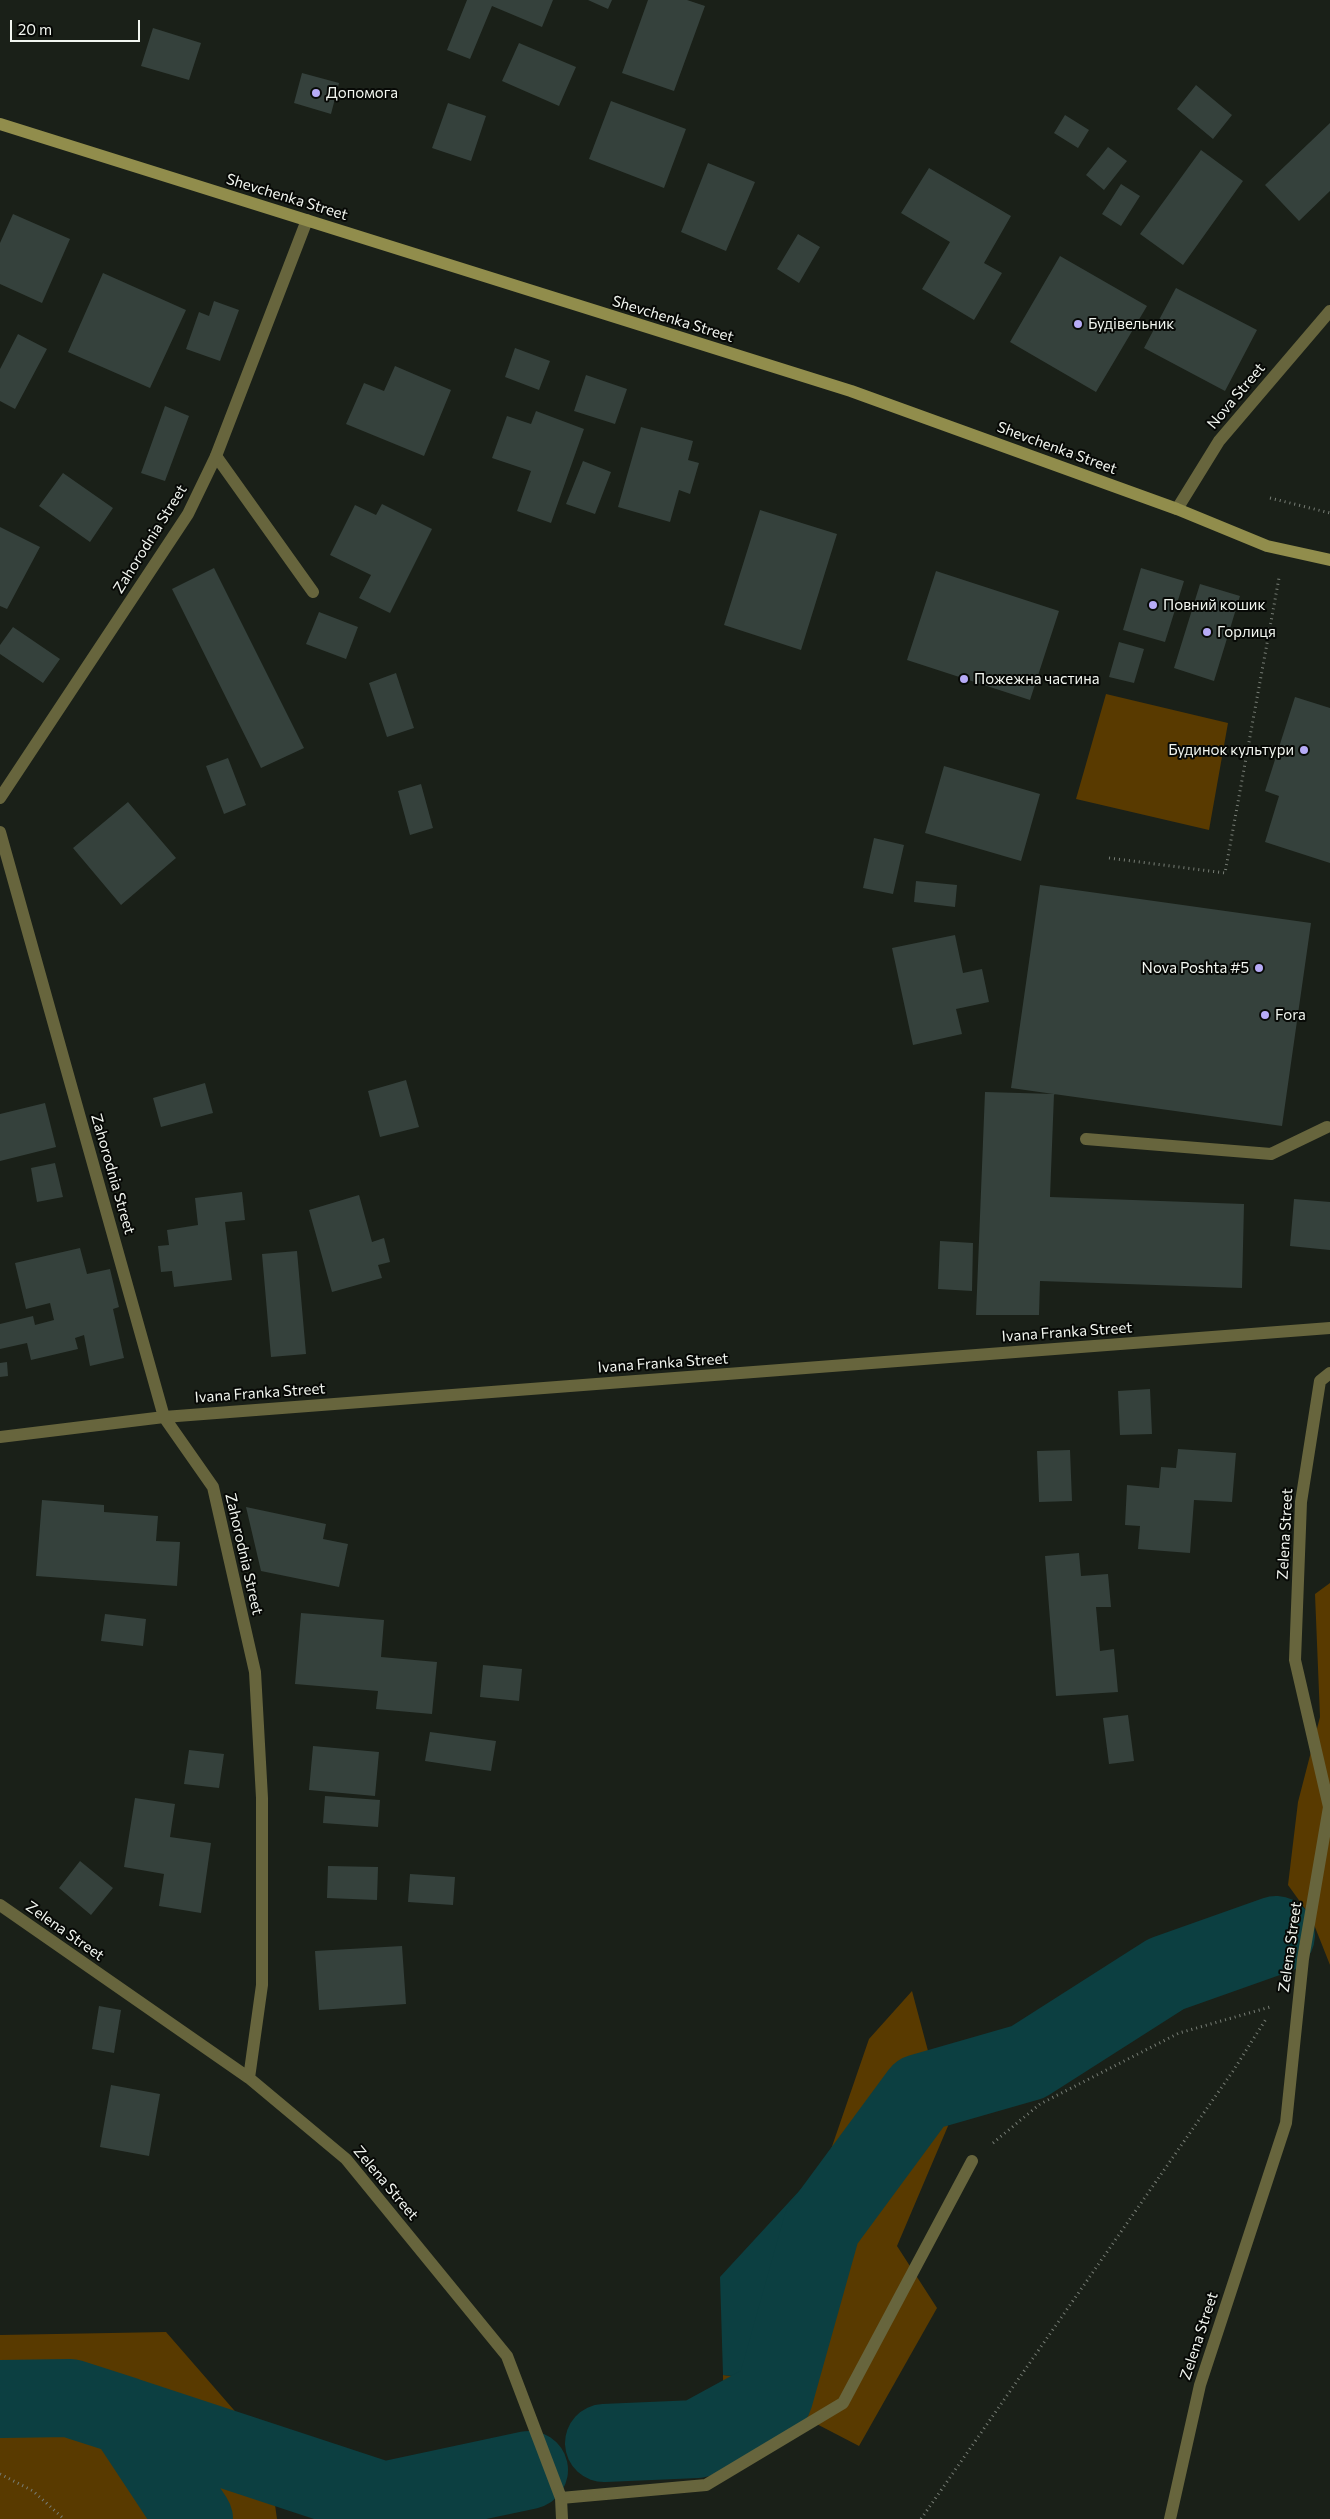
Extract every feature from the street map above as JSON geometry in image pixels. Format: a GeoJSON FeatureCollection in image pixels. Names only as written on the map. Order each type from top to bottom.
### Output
{"type":"FeatureCollection","features":[{"type":"Feature","properties":{"kind":"street","name":"Shevchenka Street"},"geometry":{"type":"LineString","coordinates":[[0,124],[851,391],[1177,509],[1266,546],[1330,560]]}},
{"type":"Feature","properties":{"kind":"street","name":"Zahorodnia Street"},"geometry":{"type":"LineString","coordinates":[[0,798],[188,514],[216,456],[307,220]]}},
{"type":"Feature","properties":{"kind":"street","name":"Nova Street"},"geometry":{"type":"LineString","coordinates":[[1177,509],[1219,441],[1330,311]]}},
{"type":"Feature","properties":{"kind":"street"},"geometry":{"type":"LineString","coordinates":[[216,456],[314,592]]}},
{"type":"Feature","properties":{"kind":"street","name":"Zahorodnia Street"},"geometry":{"type":"LineString","coordinates":[[0,832],[164,1417],[212,1487],[255,1672],[262,1798],[262,1984],[249,2078]]}},
{"type":"Feature","properties":{"kind":"street"},"geometry":{"type":"LineString","coordinates":[[1086,1139],[1271,1154],[1327,1128]]}},
{"type":"Feature","properties":{"kind":"street","name":"Ivana Franka Street"},"geometry":{"type":"LineString","coordinates":[[0,1437],[164,1417],[1330,1328]]}},
{"type":"Feature","properties":{"kind":"street","name":"Zelena Street"},"geometry":{"type":"LineString","coordinates":[[1170,2519],[1200,2385],[1286,2123],[1303,1959],[1329,1807],[1295,1660],[1301,1502],[1320,1381],[1330,1373]]}},
{"type":"Feature","properties":{"kind":"street","name":"Zelena Street"},"geometry":{"type":"LineString","coordinates":[[0,1906],[249,2078],[346,2159],[507,2356],[561,2498],[562,2519]]}},
{"type":"Feature","properties":{"kind":"street"},"geometry":{"type":"LineString","coordinates":[[561,2498],[706,2485],[844,2403],[972,2161]]}},
{"type":"Feature","properties":{"kind":"path"},"geometry":{"type":"LineString","coordinates":[[1270,498],[1330,513]]}},
{"type":"Feature","properties":{"kind":"path"},"geometry":{"type":"LineString","coordinates":[[1109,858],[1225,874],[1284,550]]}},
{"type":"Feature","properties":{"kind":"path"},"geometry":{"type":"LineString","coordinates":[[921,2519],[1233,2071],[1274,2005],[1179,2033],[1040,2104],[972,2161]]}},
{"type":"Feature","properties":{"kind":"path"},"geometry":{"type":"LineString","coordinates":[[0,2474],[33,2491],[64,2519]]}},
{"type":"Feature","properties":{"kind":"shaded area"},"geometry":{"type":"Polygon","coordinates":[[[1106,694],[1228,723],[1209,830],[1076,799],[1106,694]]]}},
{"type":"Feature","properties":{"kind":"shaded area"},"geometry":{"type":"Polygon","coordinates":[[[1330,1583],[1330,1965],[1311,1917],[1288,1885],[1298,1802],[1320,1717],[1315,1594],[1330,1583]]]}},
{"type":"Feature","properties":{"kind":"shaded area"},"geometry":{"type":"Polygon","coordinates":[[[912,1991],[948,2126],[897,2246],[937,2308],[859,2446],[807,2419],[724,2465],[723,2375],[777,2381],[822,2226],[817,2190],[869,2039],[912,1991]]]}},
{"type":"Feature","properties":{"kind":"shaded area"},"geometry":{"type":"Polygon","coordinates":[[[166,2332],[267,2448],[277,2519],[0,2519],[0,2335],[166,2332]]]}},
{"type":"Feature","properties":{"kind":"water"},"geometry":{"type":"Polygon","coordinates":[[[813,2176],[822,2226],[832,2230],[830,2289],[777,2381],[723,2375],[720,2277],[813,2176]]]}},
{"type":"Feature","properties":{"kind":"building"},"geometry":{"type":"Polygon","coordinates":[[[467,0],[553,0],[542,27],[492,6],[470,59],[447,50],[467,0]]]}},
{"type":"Feature","properties":{"kind":"building"},"geometry":{"type":"Polygon","coordinates":[[[588,0],[612,0],[608,9],[588,0]]]}},
{"type":"Feature","properties":{"kind":"building"},"geometry":{"type":"Polygon","coordinates":[[[648,0],[687,0],[705,6],[674,91],[622,73],[648,0]]]}},
{"type":"Feature","properties":{"kind":"building"},"geometry":{"type":"Polygon","coordinates":[[[153,28],[201,43],[189,80],[141,66],[153,28]]]}},
{"type":"Feature","properties":{"kind":"building"},"geometry":{"type":"Polygon","coordinates":[[[519,43],[576,67],[559,106],[502,81],[519,43]]]}},
{"type":"Feature","properties":{"kind":"building","name":"Допомога"},"geometry":{"type":"Polygon","coordinates":[[[302,73],[339,83],[331,114],[294,103],[302,73]]]}},
{"type":"Feature","properties":{"kind":"building"},"geometry":{"type":"Polygon","coordinates":[[[1196,85],[1232,115],[1213,139],[1177,109],[1196,85]]]}},
{"type":"Feature","properties":{"kind":"building"},"geometry":{"type":"Polygon","coordinates":[[[611,101],[686,129],[664,188],[589,159],[611,101]]]}},
{"type":"Feature","properties":{"kind":"building"},"geometry":{"type":"Polygon","coordinates":[[[448,103],[486,116],[471,161],[432,148],[448,103]]]}},
{"type":"Feature","properties":{"kind":"building"},"geometry":{"type":"Polygon","coordinates":[[[1065,115],[1089,130],[1078,148],[1054,133],[1065,115]]]}},
{"type":"Feature","properties":{"kind":"building"},"geometry":{"type":"Polygon","coordinates":[[[1330,123],[1330,191],[1299,221],[1265,185],[1330,123]]]}},
{"type":"Feature","properties":{"kind":"building"},"geometry":{"type":"Polygon","coordinates":[[[1108,147],[1127,161],[1104,190],[1086,175],[1108,147]]]}},
{"type":"Feature","properties":{"kind":"building"},"geometry":{"type":"Polygon","coordinates":[[[1201,150],[1243,181],[1183,265],[1140,234],[1201,150]]]}},
{"type":"Feature","properties":{"kind":"building"},"geometry":{"type":"Polygon","coordinates":[[[708,163],[755,182],[726,251],[681,232],[708,163]]]}},
{"type":"Feature","properties":{"kind":"building"},"geometry":{"type":"Polygon","coordinates":[[[929,168],[1011,216],[984,263],[1002,273],[974,320],[922,289],[950,242],[901,213],[929,168]]]}},
{"type":"Feature","properties":{"kind":"building"},"geometry":{"type":"Polygon","coordinates":[[[1121,184],[1140,196],[1121,226],[1102,214],[1121,184]]]}},
{"type":"Feature","properties":{"kind":"building"},"geometry":{"type":"Polygon","coordinates":[[[13,214],[70,239],[42,303],[0,284],[0,243],[13,214]]]}},
{"type":"Feature","properties":{"kind":"building"},"geometry":{"type":"Polygon","coordinates":[[[798,234],[820,247],[799,283],[777,269],[798,234]]]}},
{"type":"Feature","properties":{"kind":"building","name":"Будівельник"},"geometry":{"type":"Polygon","coordinates":[[[1060,256],[1147,306],[1096,392],[1010,342],[1060,256]]]}},
{"type":"Feature","properties":{"kind":"building"},"geometry":{"type":"Polygon","coordinates":[[[103,273],[186,310],[150,388],[68,352],[103,273]]]}},
{"type":"Feature","properties":{"kind":"building"},"geometry":{"type":"Polygon","coordinates":[[[1176,288],[1257,330],[1225,391],[1144,348],[1176,288]]]}},
{"type":"Feature","properties":{"kind":"building"},"geometry":{"type":"Polygon","coordinates":[[[214,301],[239,310],[220,361],[186,349],[199,312],[209,316],[214,301]]]}},
{"type":"Feature","properties":{"kind":"building"},"geometry":{"type":"Polygon","coordinates":[[[18,334],[47,349],[15,409],[0,401],[0,369],[18,334]]]}},
{"type":"Feature","properties":{"kind":"building"},"geometry":{"type":"Polygon","coordinates":[[[515,348],[550,361],[539,390],[505,377],[515,348]]]}},
{"type":"Feature","properties":{"kind":"building"},"geometry":{"type":"Polygon","coordinates":[[[395,366],[451,390],[424,456],[346,424],[364,383],[384,391],[395,366]]]}},
{"type":"Feature","properties":{"kind":"building"},"geometry":{"type":"Polygon","coordinates":[[[586,375],[627,389],[615,424],[574,411],[586,375]]]}},
{"type":"Feature","properties":{"kind":"building"},"geometry":{"type":"Polygon","coordinates":[[[165,406],[189,416],[165,481],[141,473],[165,406]]]}},
{"type":"Feature","properties":{"kind":"building"},"geometry":{"type":"Polygon","coordinates":[[[536,411],[584,429],[551,523],[517,511],[531,471],[492,458],[507,416],[531,424],[536,411]]]}},
{"type":"Feature","properties":{"kind":"building"},"geometry":{"type":"Polygon","coordinates":[[[641,427],[693,441],[688,460],[699,463],[690,494],[679,490],[670,522],[618,507],[641,427]]]}},
{"type":"Feature","properties":{"kind":"building"},"geometry":{"type":"Polygon","coordinates":[[[583,461],[611,472],[595,514],[566,504],[583,461]]]}},
{"type":"Feature","properties":{"kind":"building"},"geometry":{"type":"Polygon","coordinates":[[[63,473],[113,508],[90,542],[39,506],[63,473]]]}},
{"type":"Feature","properties":{"kind":"building"},"geometry":{"type":"Polygon","coordinates":[[[382,504],[432,529],[390,613],[359,598],[371,575],[330,555],[355,505],[376,515],[382,504]]]}},
{"type":"Feature","properties":{"kind":"building"},"geometry":{"type":"Polygon","coordinates":[[[760,510],[837,534],[801,650],[724,625],[760,510]]]}},
{"type":"Feature","properties":{"kind":"building"},"geometry":{"type":"Polygon","coordinates":[[[0,527],[40,547],[7,609],[0,606],[0,527]]]}},
{"type":"Feature","properties":{"kind":"building"},"geometry":{"type":"Polygon","coordinates":[[[214,568],[304,748],[261,768],[172,589],[214,568]]]}},
{"type":"Feature","properties":{"kind":"building","name":"Повний кошик"},"geometry":{"type":"Polygon","coordinates":[[[1141,568],[1184,581],[1165,642],[1123,630],[1141,568]]]}},
{"type":"Feature","properties":{"kind":"building"},"geometry":{"type":"Polygon","coordinates":[[[936,571],[1059,611],[1030,700],[907,660],[936,571]]]}},
{"type":"Feature","properties":{"kind":"building","name":"Горлиця"},"geometry":{"type":"Polygon","coordinates":[[[1200,584],[1240,596],[1214,681],[1174,668],[1200,584]]]}},
{"type":"Feature","properties":{"kind":"building"},"geometry":{"type":"Polygon","coordinates":[[[319,612],[358,627],[346,659],[306,644],[319,612]]]}},
{"type":"Feature","properties":{"kind":"building"},"geometry":{"type":"Polygon","coordinates":[[[13,627],[60,659],[43,683],[0,654],[0,645],[13,627]]]}},
{"type":"Feature","properties":{"kind":"building"},"geometry":{"type":"Polygon","coordinates":[[[1119,642],[1144,649],[1134,683],[1109,677],[1119,642]]]}},
{"type":"Feature","properties":{"kind":"building"},"geometry":{"type":"Polygon","coordinates":[[[396,673],[414,728],[387,737],[369,683],[396,673]]]}},
{"type":"Feature","properties":{"kind":"building","name":"Будинок культури"},"geometry":{"type":"Polygon","coordinates":[[[1295,697],[1330,708],[1330,863],[1265,842],[1279,796],[1265,791],[1295,697]]]}},
{"type":"Feature","properties":{"kind":"building"},"geometry":{"type":"Polygon","coordinates":[[[228,758],[246,805],[224,814],[206,766],[228,758]]]}},
{"type":"Feature","properties":{"kind":"building"},"geometry":{"type":"Polygon","coordinates":[[[944,766],[1040,794],[1021,861],[925,833],[944,766]]]}},
{"type":"Feature","properties":{"kind":"building"},"geometry":{"type":"Polygon","coordinates":[[[421,784],[433,828],[410,835],[398,791],[421,784]]]}},
{"type":"Feature","properties":{"kind":"building"},"geometry":{"type":"Polygon","coordinates":[[[128,802],[176,858],[121,905],[73,848],[128,802]]]}},
{"type":"Feature","properties":{"kind":"building"},"geometry":{"type":"Polygon","coordinates":[[[874,838],[904,845],[893,894],[863,888],[874,838]]]}},
{"type":"Feature","properties":{"kind":"building"},"geometry":{"type":"Polygon","coordinates":[[[916,881],[957,885],[955,907],[914,902],[916,881]]]}},
{"type":"Feature","properties":{"kind":"building"},"geometry":{"type":"Polygon","coordinates":[[[1040,885],[1311,923],[1282,1126],[1011,1088],[1040,885]]]}},
{"type":"Feature","properties":{"kind":"building"},"geometry":{"type":"Polygon","coordinates":[[[955,935],[963,973],[982,969],[989,1002],[956,1009],[962,1034],[913,1045],[892,948],[955,935]]]}},
{"type":"Feature","properties":{"kind":"building"},"geometry":{"type":"Polygon","coordinates":[[[406,1080],[419,1127],[380,1137],[368,1091],[406,1080]]]}},
{"type":"Feature","properties":{"kind":"building"},"geometry":{"type":"Polygon","coordinates":[[[205,1083],[213,1113],[161,1127],[153,1098],[205,1083]]]}},
{"type":"Feature","properties":{"kind":"building"},"geometry":{"type":"Polygon","coordinates":[[[985,1092],[1054,1094],[1050,1197],[1244,1204],[1242,1288],[1040,1281],[1039,1315],[976,1315],[985,1092]]]}},
{"type":"Feature","properties":{"kind":"building"},"geometry":{"type":"Polygon","coordinates":[[[45,1103],[56,1147],[0,1161],[0,1114],[45,1103]]]}},
{"type":"Feature","properties":{"kind":"building"},"geometry":{"type":"Polygon","coordinates":[[[55,1163],[63,1197],[37,1202],[31,1168],[55,1163]]]}},
{"type":"Feature","properties":{"kind":"building"},"geometry":{"type":"Polygon","coordinates":[[[242,1192],[245,1220],[225,1222],[232,1280],[174,1287],[172,1271],[161,1272],[158,1246],[169,1245],[167,1230],[198,1225],[195,1198],[242,1192]]]}},
{"type":"Feature","properties":{"kind":"building"},"geometry":{"type":"Polygon","coordinates":[[[359,1195],[372,1242],[384,1238],[390,1262],[378,1265],[382,1278],[332,1292],[309,1210],[359,1195]]]}},
{"type":"Feature","properties":{"kind":"building"},"geometry":{"type":"Polygon","coordinates":[[[1294,1199],[1330,1202],[1330,1250],[1290,1246],[1294,1199]]]}},
{"type":"Feature","properties":{"kind":"building"},"geometry":{"type":"Polygon","coordinates":[[[940,1241],[973,1243],[972,1291],[938,1289],[940,1241]]]}},
{"type":"Feature","properties":{"kind":"building"},"geometry":{"type":"Polygon","coordinates":[[[80,1248],[87,1274],[110,1269],[119,1307],[113,1309],[124,1358],[90,1366],[84,1335],[75,1338],[78,1349],[31,1360],[27,1343],[0,1349],[0,1324],[33,1316],[35,1325],[54,1320],[50,1303],[26,1309],[15,1263],[80,1248]]]}},
{"type":"Feature","properties":{"kind":"building"},"geometry":{"type":"Polygon","coordinates":[[[297,1251],[306,1354],[271,1357],[262,1254],[297,1251]]]}},
{"type":"Feature","properties":{"kind":"building"},"geometry":{"type":"Polygon","coordinates":[[[7,1362],[8,1376],[0,1377],[0,1363],[7,1362]]]}},
{"type":"Feature","properties":{"kind":"building"},"geometry":{"type":"Polygon","coordinates":[[[1150,1389],[1152,1434],[1120,1435],[1118,1391],[1150,1389]]]}},
{"type":"Feature","properties":{"kind":"building"},"geometry":{"type":"Polygon","coordinates":[[[1178,1449],[1236,1453],[1232,1502],[1194,1500],[1190,1553],[1138,1549],[1140,1526],[1125,1525],[1127,1485],[1159,1488],[1161,1467],[1176,1468],[1178,1449]]]}},
{"type":"Feature","properties":{"kind":"building"},"geometry":{"type":"Polygon","coordinates":[[[1070,1450],[1072,1501],[1039,1502],[1037,1451],[1070,1450]]]}},
{"type":"Feature","properties":{"kind":"building"},"geometry":{"type":"Polygon","coordinates":[[[42,1500],[104,1505],[104,1512],[158,1516],[156,1541],[180,1542],[177,1586],[36,1576],[42,1500]]]}},
{"type":"Feature","properties":{"kind":"building"},"geometry":{"type":"Polygon","coordinates":[[[246,1507],[326,1524],[323,1539],[348,1544],[339,1587],[261,1571],[246,1507]]]}},
{"type":"Feature","properties":{"kind":"building"},"geometry":{"type":"Polygon","coordinates":[[[1079,1553],[1081,1576],[1108,1574],[1111,1607],[1096,1607],[1100,1651],[1114,1649],[1118,1692],[1056,1696],[1045,1556],[1079,1553]]]}},
{"type":"Feature","properties":{"kind":"building"},"geometry":{"type":"Polygon","coordinates":[[[301,1613],[384,1620],[381,1657],[437,1662],[432,1714],[376,1709],[378,1691],[295,1684],[301,1613]]]}},
{"type":"Feature","properties":{"kind":"building"},"geometry":{"type":"Polygon","coordinates":[[[105,1614],[146,1619],[143,1646],[101,1641],[105,1614]]]}},
{"type":"Feature","properties":{"kind":"building"},"geometry":{"type":"Polygon","coordinates":[[[483,1665],[522,1669],[519,1701],[480,1697],[483,1665]]]}},
{"type":"Feature","properties":{"kind":"building"},"geometry":{"type":"Polygon","coordinates":[[[1128,1715],[1134,1761],[1109,1764],[1103,1718],[1128,1715]]]}},
{"type":"Feature","properties":{"kind":"building"},"geometry":{"type":"Polygon","coordinates":[[[430,1732],[496,1741],[491,1771],[425,1761],[430,1732]]]}},
{"type":"Feature","properties":{"kind":"building"},"geometry":{"type":"Polygon","coordinates":[[[313,1746],[379,1752],[375,1796],[309,1790],[313,1746]]]}},
{"type":"Feature","properties":{"kind":"building"},"geometry":{"type":"Polygon","coordinates":[[[189,1750],[224,1754],[219,1788],[184,1784],[189,1750]]]}},
{"type":"Feature","properties":{"kind":"building"},"geometry":{"type":"Polygon","coordinates":[[[325,1796],[380,1800],[378,1827],[323,1823],[325,1796]]]}},
{"type":"Feature","properties":{"kind":"building"},"geometry":{"type":"Polygon","coordinates":[[[135,1798],[175,1804],[170,1837],[211,1843],[201,1913],[159,1906],[164,1874],[124,1867],[135,1798]]]}},
{"type":"Feature","properties":{"kind":"building"},"geometry":{"type":"Polygon","coordinates":[[[80,1861],[113,1888],[91,1915],[59,1888],[80,1861]]]}},
{"type":"Feature","properties":{"kind":"building"},"geometry":{"type":"Polygon","coordinates":[[[328,1866],[378,1867],[377,1900],[327,1898],[328,1866]]]}},
{"type":"Feature","properties":{"kind":"building"},"geometry":{"type":"Polygon","coordinates":[[[410,1874],[455,1877],[453,1905],[408,1902],[410,1874]]]}},
{"type":"Feature","properties":{"kind":"building"},"geometry":{"type":"Polygon","coordinates":[[[402,1946],[406,2004],[319,2010],[315,1951],[402,1946]]]}},
{"type":"Feature","properties":{"kind":"building"},"geometry":{"type":"Polygon","coordinates":[[[99,2006],[121,2010],[114,2053],[92,2049],[99,2006]]]}},
{"type":"Feature","properties":{"kind":"building"},"geometry":{"type":"Polygon","coordinates":[[[111,2085],[160,2094],[149,2156],[100,2147],[111,2085]]]}},
{"type":"Feature","properties":{"kind":"waterway"},"geometry":{"type":"LineString","coordinates":[[604,2443],[697,2439],[774,2397],[822,2226],[920,2093],[1028,2062],[1166,1974],[1276,1935]]}},
{"type":"Feature","properties":{"kind":"waterway"},"geometry":{"type":"LineString","coordinates":[[0,2399],[70,2398],[126,2416],[194,2519]]}},
{"type":"Feature","properties":{"kind":"waterway"},"geometry":{"type":"LineString","coordinates":[[126,2416],[384,2501],[529,2470]]}},
{"type":"Feature","properties":{"kind":"place","name":"Допомога"},"geometry":{"type":"Point","coordinates":[316,93]}},
{"type":"Feature","properties":{"kind":"place","name":"Будівельник"},"geometry":{"type":"Point","coordinates":[1078,324]}},
{"type":"Feature","properties":{"kind":"place","name":"Повний кошик"},"geometry":{"type":"Point","coordinates":[1153,605]}},
{"type":"Feature","properties":{"kind":"place","name":"Горлиця"},"geometry":{"type":"Point","coordinates":[1207,632]}},
{"type":"Feature","properties":{"kind":"place","name":"Пожежна частина"},"geometry":{"type":"Point","coordinates":[964,679]}},
{"type":"Feature","properties":{"kind":"place","name":"Будинок культури"},"geometry":{"type":"Point","coordinates":[1304,750]}},
{"type":"Feature","properties":{"kind":"place","name":"Nova Poshta #5"},"geometry":{"type":"Point","coordinates":[1259,968]}},
{"type":"Feature","properties":{"kind":"place","name":"Fora"},"geometry":{"type":"Point","coordinates":[1265,1015]}}]}
